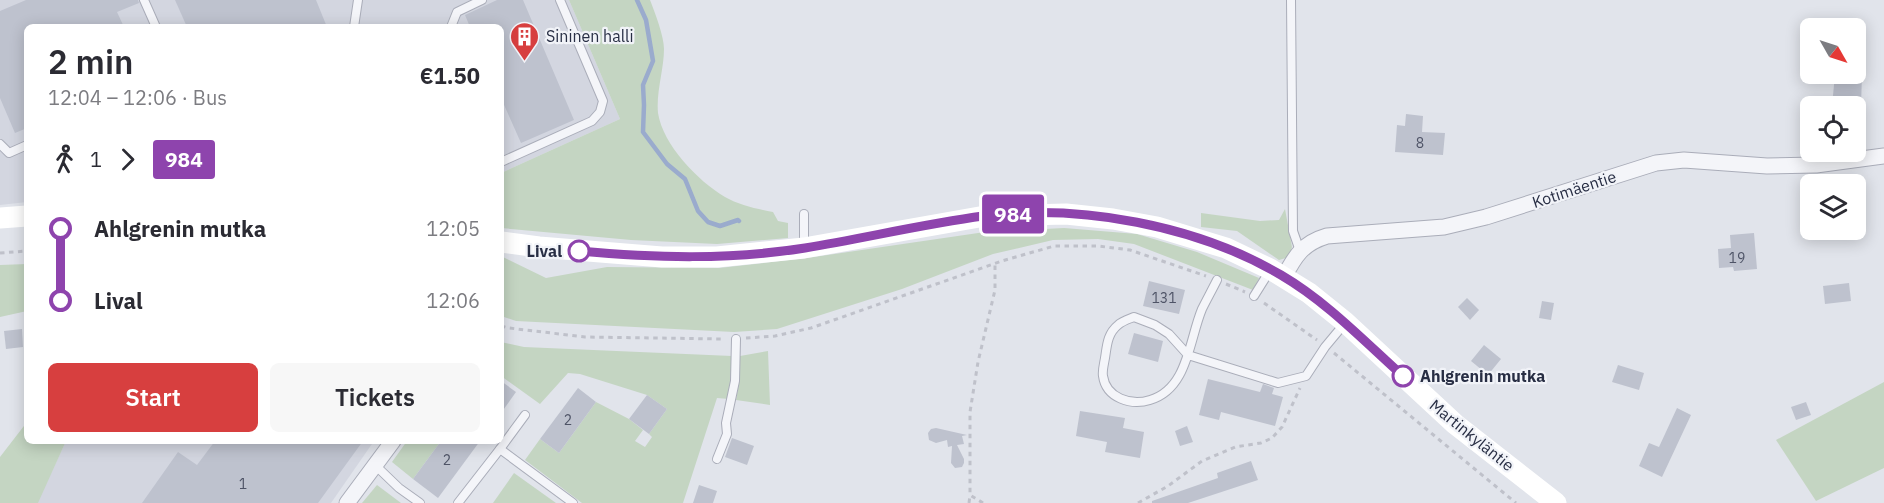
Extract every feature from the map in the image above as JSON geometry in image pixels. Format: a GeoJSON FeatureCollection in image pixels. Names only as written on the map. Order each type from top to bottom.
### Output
{"type":"FeatureCollection","features":[{"type":"Feature","properties":{"kind":"street","name":"Kotimäentie"},"geometry":{"type":"LineString","coordinates":[[1277,273],[1313,240],[1328,236],[1444,227],[1476,220],[1656,163],[1684,160],[1767,166],[1816,165],[1884,156]]}},
{"type":"Feature","properties":{"kind":"street","name":"Martinkyläntie"},"geometry":{"type":"LineString","coordinates":[[504,242],[662,257],[717,257],[804,248],[985,216],[1066,214],[1157,227],[1226,248],[1277,273],[1309,293],[1345,322],[1455,424],[1556,503]]}},
{"type":"Feature","properties":{"kind":"street"},"geometry":{"type":"LineString","coordinates":[[0,218],[24,216]]}},
{"type":"Feature","properties":{"kind":"street"},"geometry":{"type":"LineString","coordinates":[[346,503],[391,444]]}},
{"type":"Feature","properties":{"kind":"lane"},"geometry":{"type":"LineString","coordinates":[[144,0],[155,24]]}},
{"type":"Feature","properties":{"kind":"lane"},"geometry":{"type":"LineString","coordinates":[[354,24],[358,0]]}},
{"type":"Feature","properties":{"kind":"lane"},"geometry":{"type":"LineString","coordinates":[[452,24],[457,12],[482,0]]}},
{"type":"Feature","properties":{"kind":"lane"},"geometry":{"type":"LineString","coordinates":[[504,161],[592,121],[600,112],[603,101],[560,0]]}},
{"type":"Feature","properties":{"kind":"lane"},"geometry":{"type":"LineString","coordinates":[[1291,0],[1293,231],[1300,251]]}},
{"type":"Feature","properties":{"kind":"lane"},"geometry":{"type":"LineString","coordinates":[[0,144],[9,153],[24,146]]}},
{"type":"Feature","properties":{"kind":"lane"},"geometry":{"type":"LineString","coordinates":[[804,214],[804,248]]}},
{"type":"Feature","properties":{"kind":"lane"},"geometry":{"type":"LineString","coordinates":[[1254,296],[1277,273]]}},
{"type":"Feature","properties":{"kind":"lane"},"geometry":{"type":"LineString","coordinates":[[1217,280],[1202,309],[1188,356],[1171,387],[1161,396],[1148,401],[1128,402],[1117,397],[1106,387],[1102,375],[1106,343],[1118,324],[1134,317],[1155,325],[1169,334],[1188,356],[1278,383],[1306,376],[1325,346],[1345,322]]}},
{"type":"Feature","properties":{"kind":"lane"},"geometry":{"type":"LineString","coordinates":[[717,459],[727,434],[726,423],[735,381],[736,339]]}},
{"type":"Feature","properties":{"kind":"lane"},"geometry":{"type":"LineString","coordinates":[[458,503],[525,415]]}},
{"type":"Feature","properties":{"kind":"lane"},"geometry":{"type":"LineString","coordinates":[[500,450],[573,503]]}},
{"type":"Feature","properties":{"kind":"lane"},"geometry":{"type":"LineString","coordinates":[[375,465],[418,502]]}},
{"type":"Feature","properties":{"kind":"path"},"geometry":{"type":"LineString","coordinates":[[504,327],[585,337],[736,339],[775,336],[811,328],[995,264],[1054,246],[1098,246],[1130,250],[1217,280],[1254,296],[1294,322],[1366,377],[1516,503]]}},
{"type":"Feature","properties":{"kind":"path"},"geometry":{"type":"LineString","coordinates":[[0,253],[24,251]]}},
{"type":"Feature","properties":{"kind":"path"},"geometry":{"type":"LineString","coordinates":[[969,503],[970,412],[978,362],[995,290],[995,264]]}},
{"type":"Feature","properties":{"kind":"path"},"geometry":{"type":"LineString","coordinates":[[1138,503],[1168,486],[1202,461],[1235,447],[1261,443],[1272,438],[1282,427],[1306,376]]}},
{"type":"Feature","properties":{"kind":"path"},"geometry":{"type":"LineString","coordinates":[[970,495],[983,503]]}},
{"type":"Feature","properties":{"kind":"shaded area"},"geometry":{"type":"Polygon","coordinates":[[[0,0],[569,0],[620,119],[504,172],[504,24],[24,24],[24,202],[0,205],[0,0]]]}},
{"type":"Feature","properties":{"kind":"shaded area"},"geometry":{"type":"Polygon","coordinates":[[[65,444],[372,444],[331,503],[37,503],[65,444]]]}},
{"type":"Feature","properties":{"kind":"green space"},"geometry":{"type":"Polygon","coordinates":[[[569,0],[650,0],[664,44],[658,113],[667,137],[683,161],[715,190],[736,202],[773,212],[778,221],[788,223],[788,238],[717,244],[631,240],[504,228],[504,172],[620,119],[569,0]]]}},
{"type":"Feature","properties":{"kind":"green space"},"geometry":{"type":"Polygon","coordinates":[[[1285,209],[1292,247],[1289,257],[1279,260],[1237,231],[1201,227],[1201,213],[1260,221],[1279,220],[1285,209]]]}},
{"type":"Feature","properties":{"kind":"green space"},"geometry":{"type":"Polygon","coordinates":[[[1064,228],[1137,234],[1197,252],[1259,278],[1253,290],[1134,244],[1098,239],[1053,240],[993,254],[902,289],[777,329],[734,332],[516,321],[504,317],[504,257],[546,278],[607,267],[719,268],[807,258],[985,232],[1064,228]]]}},
{"type":"Feature","properties":{"kind":"green space"},"geometry":{"type":"Polygon","coordinates":[[[24,264],[24,312],[0,317],[0,265],[24,264]]]}},
{"type":"Feature","properties":{"kind":"green space"},"geometry":{"type":"Polygon","coordinates":[[[504,343],[524,347],[732,356],[729,399],[717,398],[683,503],[582,503],[525,460],[540,439],[559,453],[596,402],[629,419],[643,430],[635,441],[645,447],[652,437],[649,434],[667,409],[647,395],[580,374],[568,373],[540,404],[504,378],[504,343]]]}},
{"type":"Feature","properties":{"kind":"green space"},"geometry":{"type":"Polygon","coordinates":[[[768,351],[770,405],[736,400],[740,356],[768,351]]]}},
{"type":"Feature","properties":{"kind":"green space"},"geometry":{"type":"Polygon","coordinates":[[[1884,382],[1884,468],[1816,501],[1776,440],[1884,382]]]}},
{"type":"Feature","properties":{"kind":"green space"},"geometry":{"type":"Polygon","coordinates":[[[24,426],[24,444],[65,444],[38,503],[0,503],[0,457],[24,426]]]}},
{"type":"Feature","properties":{"kind":"green space"},"geometry":{"type":"Polygon","coordinates":[[[405,444],[439,444],[413,479],[392,462],[405,444]]]}},
{"type":"Feature","properties":{"kind":"green space"},"geometry":{"type":"Polygon","coordinates":[[[514,473],[556,503],[493,503],[514,473]]]}},
{"type":"Feature","properties":{"kind":"green space"},"geometry":{"type":"Polygon","coordinates":[[[377,485],[401,503],[362,503],[377,485]]]}},
{"type":"Feature","properties":{"kind":"building"},"geometry":{"type":"Polygon","coordinates":[[[26,0],[138,0],[139,3],[117,12],[123,24],[24,24],[24,129],[15,133],[0,98],[0,11],[26,0]]]}},
{"type":"Feature","properties":{"kind":"building"},"geometry":{"type":"Polygon","coordinates":[[[175,0],[316,0],[326,24],[186,24],[175,0]]]}},
{"type":"Feature","properties":{"kind":"building","name":"Sininen halli"},"geometry":{"type":"Polygon","coordinates":[[[497,0],[523,0],[574,120],[521,143],[504,105],[504,24],[469,24],[465,15],[497,0]]]}},
{"type":"Feature","properties":{"kind":"building"},"geometry":{"type":"Polygon","coordinates":[[[1834,84],[1862,84],[1861,96],[1833,96],[1834,84]]]}},
{"type":"Feature","properties":{"kind":"building"},"geometry":{"type":"Polygon","coordinates":[[[1406,114],[1423,116],[1422,132],[1445,133],[1443,155],[1395,152],[1397,125],[1405,126],[1406,114]]]}},
{"type":"Feature","properties":{"kind":"building"},"geometry":{"type":"Polygon","coordinates":[[[1754,233],[1757,269],[1734,271],[1733,267],[1719,268],[1718,249],[1731,248],[1730,235],[1754,233]]]}},
{"type":"Feature","properties":{"kind":"building"},"geometry":{"type":"Polygon","coordinates":[[[1149,281],[1185,290],[1179,314],[1143,306],[1149,281]]]}},
{"type":"Feature","properties":{"kind":"building"},"geometry":{"type":"Polygon","coordinates":[[[1849,283],[1851,301],[1825,304],[1823,286],[1849,283]]]}},
{"type":"Feature","properties":{"kind":"building"},"geometry":{"type":"Polygon","coordinates":[[[1467,298],[1479,310],[1470,320],[1458,307],[1467,298]]]}},
{"type":"Feature","properties":{"kind":"building"},"geometry":{"type":"Polygon","coordinates":[[[1542,301],[1554,303],[1551,320],[1539,318],[1542,301]]]}},
{"type":"Feature","properties":{"kind":"building"},"geometry":{"type":"Polygon","coordinates":[[[22,329],[23,347],[6,349],[4,331],[22,329]]]}},
{"type":"Feature","properties":{"kind":"building"},"geometry":{"type":"Polygon","coordinates":[[[1134,333],[1163,341],[1158,362],[1128,354],[1134,333]]]}},
{"type":"Feature","properties":{"kind":"building"},"geometry":{"type":"Polygon","coordinates":[[[1484,345],[1501,359],[1488,375],[1471,361],[1484,345]]]}},
{"type":"Feature","properties":{"kind":"building"},"geometry":{"type":"Polygon","coordinates":[[[1618,365],[1644,373],[1639,390],[1612,382],[1618,365]]]}},
{"type":"Feature","properties":{"kind":"building"},"geometry":{"type":"Polygon","coordinates":[[[1208,379],[1260,392],[1263,384],[1274,388],[1272,394],[1283,397],[1275,426],[1221,412],[1219,420],[1199,415],[1208,379]]]}},
{"type":"Feature","properties":{"kind":"building"},"geometry":{"type":"Polygon","coordinates":[[[504,383],[516,392],[504,409],[504,383]]]}},
{"type":"Feature","properties":{"kind":"building"},"geometry":{"type":"Polygon","coordinates":[[[578,388],[596,402],[559,453],[540,439],[578,388]]]}},
{"type":"Feature","properties":{"kind":"building"},"geometry":{"type":"Polygon","coordinates":[[[647,395],[667,409],[649,434],[629,419],[647,395]]]}},
{"type":"Feature","properties":{"kind":"building"},"geometry":{"type":"Polygon","coordinates":[[[1806,402],[1811,415],[1796,420],[1791,407],[1806,402]]]}},
{"type":"Feature","properties":{"kind":"building"},"geometry":{"type":"Polygon","coordinates":[[[1677,408],[1691,415],[1662,477],[1639,466],[1649,443],[1659,447],[1677,408]]]}},
{"type":"Feature","properties":{"kind":"building"},"geometry":{"type":"Polygon","coordinates":[[[1080,411],[1125,418],[1123,428],[1144,432],[1140,458],[1105,452],[1107,442],[1076,436],[1080,411]]]}},
{"type":"Feature","properties":{"kind":"building"},"geometry":{"type":"Polygon","coordinates":[[[1187,426],[1193,442],[1180,446],[1175,431],[1187,426]]]}},
{"type":"Feature","properties":{"kind":"building"},"geometry":{"type":"Polygon","coordinates":[[[936,428],[967,435],[962,436],[964,444],[957,445],[964,459],[962,467],[955,468],[951,463],[952,446],[948,447],[947,440],[936,443],[929,440],[928,433],[931,429],[936,428]]]}},
{"type":"Feature","properties":{"kind":"building"},"geometry":{"type":"Polygon","coordinates":[[[732,438],[754,446],[747,465],[725,457],[732,438]]]}},
{"type":"Feature","properties":{"kind":"building"},"geometry":{"type":"Polygon","coordinates":[[[213,444],[361,444],[318,503],[142,503],[178,452],[197,465],[213,444]]]}},
{"type":"Feature","properties":{"kind":"building"},"geometry":{"type":"Polygon","coordinates":[[[439,444],[478,444],[438,498],[413,479],[439,444]]]}},
{"type":"Feature","properties":{"kind":"building"},"geometry":{"type":"Polygon","coordinates":[[[1251,461],[1258,480],[1188,503],[1152,503],[1152,501],[1218,478],[1217,473],[1251,461]]]}},
{"type":"Feature","properties":{"kind":"building"},"geometry":{"type":"Polygon","coordinates":[[[699,485],[717,491],[713,503],[693,503],[699,485]]]}},
{"type":"Feature","properties":{"kind":"waterway"},"geometry":{"type":"LineString","coordinates":[[637,0],[646,20],[653,61],[643,85],[643,132],[667,164],[685,179],[698,211],[708,222],[720,226],[739,221]]}},
{"type":"Feature","properties":{"kind":"bus line","name":"984"},"geometry":{"type":"LineString","coordinates":[[579,251],[662,257],[717,257],[804,248],[985,216],[1066,214],[1113,219],[1157,227],[1200,239],[1226,248],[1270,269],[1309,293],[1345,322],[1403,376]]}},
{"type":"Feature","properties":{"kind":"place","name":"Sininen halli"},"geometry":{"type":"Point","coordinates":[525,62]}},
{"type":"Feature","properties":{"kind":"place","name":"Lival"},"geometry":{"type":"Point","coordinates":[579,251]}},
{"type":"Feature","properties":{"kind":"place","name":"Ahlgrenin mutka"},"geometry":{"type":"Point","coordinates":[1403,376]}}]}
